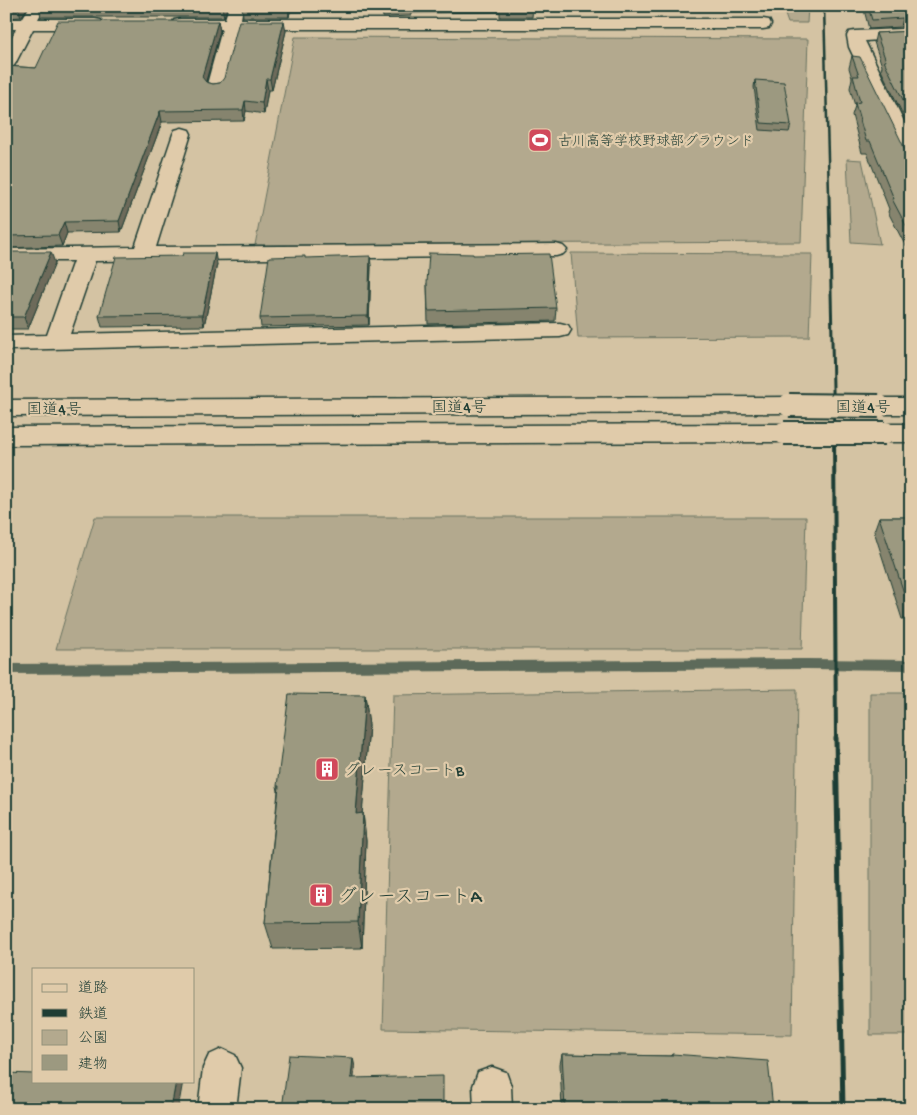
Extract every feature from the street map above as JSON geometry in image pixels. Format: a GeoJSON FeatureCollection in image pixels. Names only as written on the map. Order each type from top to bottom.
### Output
{"type":"FeatureCollection","features":[{"type":"Feature","properties":{"kind":"main road"},"geometry":{"type":"LineString","coordinates":[[6,64],[37,6]]}},
{"type":"Feature","properties":{"kind":"main road"},"geometry":{"type":"LineString","coordinates":[[215,88],[237,6]]}},
{"type":"Feature","properties":{"kind":"main road"},"geometry":{"type":"LineString","coordinates":[[350,24],[352,6]]}},
{"type":"Feature","properties":{"kind":"main road"},"geometry":{"type":"LineString","coordinates":[[470,6],[471,24]]}},
{"type":"Feature","properties":{"kind":"main road"},"geometry":{"type":"LineString","coordinates":[[167,15],[164,24],[763,24]]}},
{"type":"Feature","properties":{"kind":"main road"},"geometry":{"type":"LineString","coordinates":[[6,24],[115,24]]}},
{"type":"Feature","properties":{"kind":"main road"},"geometry":{"type":"LineString","coordinates":[[911,29],[906,34],[855,36],[858,47],[911,156]]}},
{"type":"Feature","properties":{"kind":"main road"},"geometry":{"type":"LineString","coordinates":[[143,254],[182,134]]}},
{"type":"Feature","properties":{"kind":"main road"},"geometry":{"type":"LineString","coordinates":[[6,255],[556,250]]}},
{"type":"Feature","properties":{"kind":"main road"},"geometry":{"type":"LineString","coordinates":[[56,342],[86,255]]}},
{"type":"Feature","properties":{"kind":"main road"},"geometry":{"type":"LineString","coordinates":[[6,343],[560,330]]}},
{"type":"Feature","properties":{"kind":"main road","name":"国道4号"},"geometry":{"type":"LineString","coordinates":[[6,408],[911,406]]}},
{"type":"Feature","properties":{"kind":"main road","name":"国道4号"},"geometry":{"type":"LineString","coordinates":[[6,436],[911,433]]}},
{"type":"Feature","properties":{"kind":"main road"},"geometry":{"type":"LineString","coordinates":[[217,1109],[222,1068]]}},
{"type":"Feature","properties":{"kind":"green space"},"geometry":{"type":"Polygon","coordinates":[[[782,6],[808,6],[807,23],[788,23],[782,6]]]}},
{"type":"Feature","properties":{"kind":"green space","name":"古川高等学校野球部グラウンド"},"geometry":{"type":"Polygon","coordinates":[[[295,37],[808,39],[801,242],[255,245],[295,37]]]}},
{"type":"Feature","properties":{"kind":"green space"},"geometry":{"type":"Polygon","coordinates":[[[847,159],[862,160],[880,244],[851,242],[847,159]]]}},
{"type":"Feature","properties":{"kind":"green space"},"geometry":{"type":"Polygon","coordinates":[[[571,253],[812,254],[809,337],[578,338],[571,253]]]}},
{"type":"Feature","properties":{"kind":"green space"},"geometry":{"type":"Polygon","coordinates":[[[95,517],[806,517],[802,649],[56,649],[95,517]]]}},
{"type":"Feature","properties":{"kind":"green space"},"geometry":{"type":"Polygon","coordinates":[[[797,689],[792,1035],[383,1029],[393,695],[797,689]]]}},
{"type":"Feature","properties":{"kind":"green space"},"geometry":{"type":"Polygon","coordinates":[[[870,693],[911,693],[911,1035],[870,1035],[870,693]]]}},
{"type":"Feature","properties":{"kind":"building"},"geometry":{"type":"Polygon","coordinates":[[[222,6],[222,7],[38,7],[222,6]]]}},
{"type":"Feature","properties":{"kind":"building"},"geometry":{"type":"Polygon","coordinates":[[[288,6],[288,7],[242,7],[288,6]]]}},
{"type":"Feature","properties":{"kind":"building"},"geometry":{"type":"Polygon","coordinates":[[[532,6],[533,7],[501,7],[532,6]]]}},
{"type":"Feature","properties":{"kind":"building"},"geometry":{"type":"Polygon","coordinates":[[[868,6],[911,6],[911,15],[903,18],[872,20],[868,6]]]}},
{"type":"Feature","properties":{"kind":"building"},"geometry":{"type":"Polygon","coordinates":[[[58,21],[218,21],[202,77],[206,82],[213,84],[220,83],[224,78],[239,21],[284,21],[270,79],[266,79],[262,103],[245,101],[243,110],[160,111],[119,221],[64,222],[58,235],[6,236],[6,66],[36,68],[58,21]]]}},
{"type":"Feature","properties":{"kind":"building"},"geometry":{"type":"Polygon","coordinates":[[[911,31],[911,116],[884,61],[886,61],[876,33],[911,31]]]}},
{"type":"Feature","properties":{"kind":"building"},"geometry":{"type":"Polygon","coordinates":[[[852,56],[860,57],[911,164],[911,233],[892,199],[894,199],[870,141],[866,141],[855,103],[860,102],[853,76],[859,76],[852,56]]]}},
{"type":"Feature","properties":{"kind":"building"},"geometry":{"type":"Polygon","coordinates":[[[755,80],[784,82],[791,125],[761,123],[755,80]]]}},
{"type":"Feature","properties":{"kind":"building"},"geometry":{"type":"Polygon","coordinates":[[[6,252],[51,252],[24,317],[6,317],[6,252]]]}},
{"type":"Feature","properties":{"kind":"building"},"geometry":{"type":"Polygon","coordinates":[[[183,253],[215,253],[202,315],[99,316],[116,257],[182,256],[183,253]]]}},
{"type":"Feature","properties":{"kind":"building"},"geometry":{"type":"Polygon","coordinates":[[[429,253],[473,255],[549,254],[556,308],[428,311],[429,253]]]}},
{"type":"Feature","properties":{"kind":"building"},"geometry":{"type":"Polygon","coordinates":[[[305,256],[305,258],[370,256],[368,316],[260,318],[269,257],[305,256]]]}},
{"type":"Feature","properties":{"kind":"building"},"geometry":{"type":"Polygon","coordinates":[[[879,517],[911,517],[911,605],[908,605],[879,517]]]}},
{"type":"Feature","properties":{"kind":"building"},"geometry":{"type":"Polygon","coordinates":[[[289,694],[365,695],[356,814],[363,813],[358,922],[265,923],[279,786],[277,786],[289,694]]]}},
{"type":"Feature","properties":{"kind":"building"},"geometry":{"type":"Polygon","coordinates":[[[562,1054],[672,1056],[672,1054],[768,1061],[773,1109],[565,1109],[562,1054]]]}},
{"type":"Feature","properties":{"kind":"building"},"geometry":{"type":"Polygon","coordinates":[[[289,1055],[353,1058],[351,1078],[443,1076],[443,1109],[282,1109],[289,1055]]]}},
{"type":"Feature","properties":{"kind":"building"},"geometry":{"type":"Polygon","coordinates":[[[6,1073],[32,1074],[32,1082],[176,1082],[171,1109],[6,1109],[6,1073]]]}},
{"type":"Feature","properties":{"kind":"waterway"},"geometry":{"type":"LineString","coordinates":[[6,669],[911,665]]}},
{"type":"Feature","properties":{"kind":"railway"},"geometry":{"type":"LineString","coordinates":[[824,6],[829,195]]}},
{"type":"Feature","properties":{"kind":"railway"},"geometry":{"type":"LineString","coordinates":[[829,194],[834,437]]}},
{"type":"Feature","properties":{"kind":"railway"},"geometry":{"type":"LineString","coordinates":[[834,436],[836,739]]}},
{"type":"Feature","properties":{"kind":"railway"},"geometry":{"type":"LineString","coordinates":[[836,738],[843,1109]]}},
{"type":"Feature","properties":{"kind":"place","name":"古川高等学校野球部グラウンド"},"geometry":{"type":"Point","coordinates":[540,140]}},
{"type":"Feature","properties":{"kind":"place","name":"グレースコートB"},"geometry":{"type":"Point","coordinates":[327,769]}},
{"type":"Feature","properties":{"kind":"place","name":"グレースコートA"},"geometry":{"type":"Point","coordinates":[321,895]}}]}
